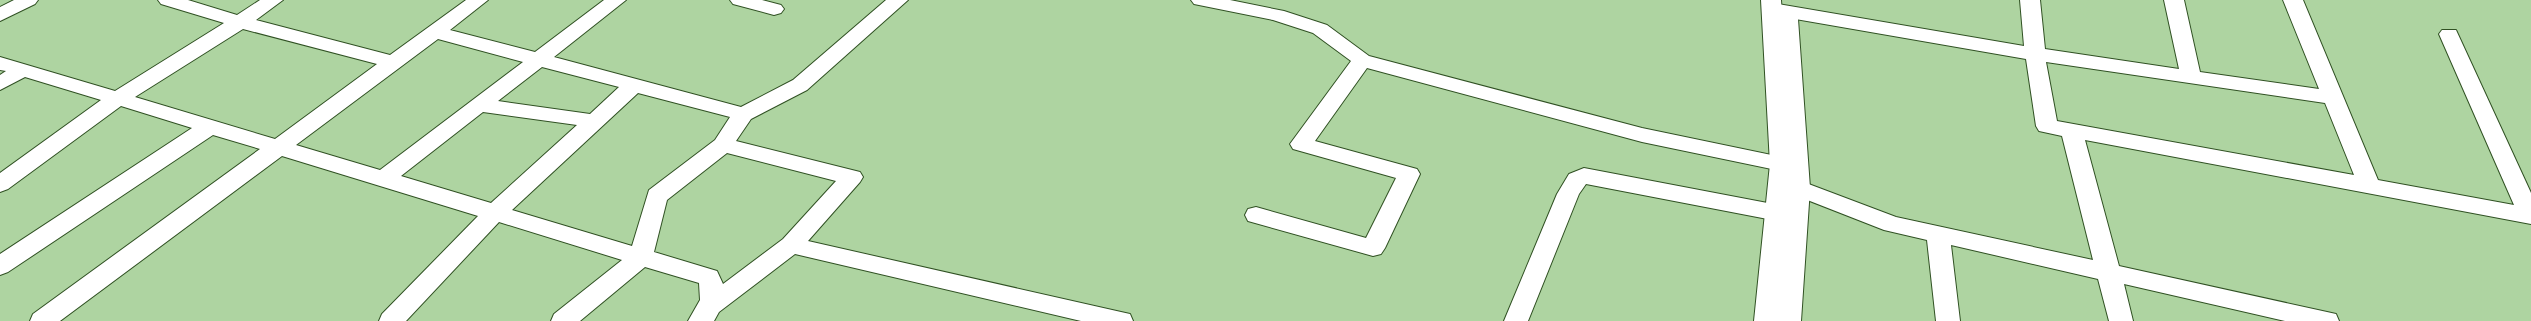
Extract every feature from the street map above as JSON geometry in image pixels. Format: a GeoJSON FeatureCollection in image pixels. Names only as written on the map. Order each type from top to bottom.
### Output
{"type":"FeatureCollection","features":[{"type":"Feature","properties":{"kind":"street"},"geometry":{"type":"LineString","coordinates":[[0,15],[28,0]]}},
{"type":"Feature","properties":{"kind":"street"},"geometry":{"type":"LineString","coordinates":[[168,0],[240,22],[392,62]]}},
{"type":"Feature","properties":{"kind":"street"},"geometry":{"type":"LineString","coordinates":[[0,184],[117,99],[273,0]]}},
{"type":"Feature","properties":{"kind":"street"},"geometry":{"type":"LineString","coordinates":[[42,321],[478,0]]}},
{"type":"Feature","properties":{"kind":"street"},"geometry":{"type":"LineString","coordinates":[[383,179],[616,0]]}},
{"type":"Feature","properties":{"kind":"street"},"geometry":{"type":"LineString","coordinates":[[740,0],[774,9]]}},
{"type":"Feature","properties":{"kind":"street"},"geometry":{"type":"LineString","coordinates":[[563,321],[641,257],[657,196],[723,145],[743,114],[800,85],[898,0]]}},
{"type":"Feature","properties":{"kind":"street"},"geometry":{"type":"LineString","coordinates":[[1201,0],[1277,16],[1320,29],[1362,60],[1642,135],[1787,178],[1892,224],[2327,321]]}},
{"type":"Feature","properties":{"kind":"street"},"geometry":{"type":"LineString","coordinates":[[2030,0],[2035,54],[2047,126],[2531,216]]}},
{"type":"Feature","properties":{"kind":"street"},"geometry":{"type":"LineString","coordinates":[[2174,0],[2190,76]]}},
{"type":"Feature","properties":{"kind":"street"},"geometry":{"type":"LineString","coordinates":[[2293,0],[2369,186]]}},
{"type":"Feature","properties":{"kind":"street"},"geometry":{"type":"LineString","coordinates":[[1779,5],[2035,54],[2333,98]]}},
{"type":"Feature","properties":{"kind":"street"},"geometry":{"type":"LineString","coordinates":[[1779,5],[1787,178],[1789,321]]}},
{"type":"Feature","properties":{"kind":"street"},"geometry":{"type":"LineString","coordinates":[[1766,321],[1778,213],[1787,178],[1779,5]]}},
{"type":"Feature","properties":{"kind":"street"},"geometry":{"type":"LineString","coordinates":[[434,32],[743,114]]}},
{"type":"Feature","properties":{"kind":"street"},"geometry":{"type":"LineString","coordinates":[[2449,34],[2531,216]]}},
{"type":"Feature","properties":{"kind":"street"},"geometry":{"type":"LineString","coordinates":[[1256,215],[1374,248],[1410,174],[1301,144],[1362,60]]}},
{"type":"Feature","properties":{"kind":"street"},"geometry":{"type":"LineString","coordinates":[[0,63],[708,277],[714,288],[707,313]]}},
{"type":"Feature","properties":{"kind":"street"},"geometry":{"type":"LineString","coordinates":[[0,84],[23,70]]}},
{"type":"Feature","properties":{"kind":"street"},"geometry":{"type":"LineString","coordinates":[[391,321],[494,213],[634,85]]}},
{"type":"Feature","properties":{"kind":"street"},"geometry":{"type":"LineString","coordinates":[[478,106],[594,121]]}},
{"type":"Feature","properties":{"kind":"street"},"geometry":{"type":"LineString","coordinates":[[0,266],[209,127]]}},
{"type":"Feature","properties":{"kind":"street"},"geometry":{"type":"LineString","coordinates":[[2072,130],[2121,321]]}},
{"type":"Feature","properties":{"kind":"street"},"geometry":{"type":"LineString","coordinates":[[707,313],[791,245],[852,177],[723,145]]}},
{"type":"Feature","properties":{"kind":"street"},"geometry":{"type":"LineString","coordinates":[[1516,321],[1568,194],[1577,179],[1584,176],[1778,213]]}},
{"type":"Feature","properties":{"kind":"street"},"geometry":{"type":"LineString","coordinates":[[1938,234],[1948,321]]}},
{"type":"Feature","properties":{"kind":"street"},"geometry":{"type":"LineString","coordinates":[[791,245],[1113,320]]}}]}
